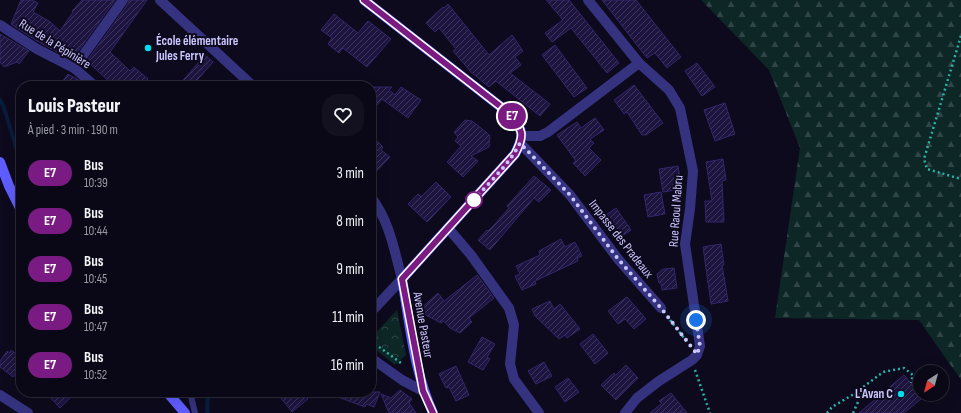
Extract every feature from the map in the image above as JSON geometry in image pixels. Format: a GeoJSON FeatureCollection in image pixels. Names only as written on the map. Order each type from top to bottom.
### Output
{"type":"FeatureCollection","features":[{"type":"Feature","properties":{"kind":"main road"},"geometry":{"type":"LineString","coordinates":[[364,0],[510,114],[520,126],[521,139],[515,154],[402,279]]}},
{"type":"Feature","properties":{"kind":"main road"},"geometry":{"type":"LineString","coordinates":[[0,162],[16,200]]}},
{"type":"Feature","properties":{"kind":"main road","name":"Avenue Pasteur"},"geometry":{"type":"LineString","coordinates":[[402,279],[423,391],[433,413]]}},
{"type":"Feature","properties":{"kind":"main road"},"geometry":{"type":"LineString","coordinates":[[171,397],[185,413]]}},
{"type":"Feature","properties":{"kind":"street"},"geometry":{"type":"LineString","coordinates":[[74,68],[123,0]]}},
{"type":"Feature","properties":{"kind":"street"},"geometry":{"type":"LineString","coordinates":[[160,0],[248,81]]}},
{"type":"Feature","properties":{"kind":"street","name":"Rue Raoul Mabru"},"geometry":{"type":"LineString","coordinates":[[588,0],[639,63],[669,90],[680,108],[693,171],[685,244],[700,346],[694,357]]}},
{"type":"Feature","properties":{"kind":"street","name":"Rue de la Pépinière"},"geometry":{"type":"LineString","coordinates":[[0,25],[37,50],[74,68],[87,81]]}},
{"type":"Feature","properties":{"kind":"street"},"geometry":{"type":"LineString","coordinates":[[521,139],[540,136],[548,132],[639,63]]}},
{"type":"Feature","properties":{"kind":"street","name":"Impasse des Pradeaux"},"geometry":{"type":"LineString","coordinates":[[521,139],[570,195],[618,259],[661,308]]}},
{"type":"Feature","properties":{"kind":"street","name":"Avenue Pasteur"},"geometry":{"type":"LineString","coordinates":[[376,204],[381,210],[389,228],[402,279]]}},
{"type":"Feature","properties":{"kind":"street"},"geometry":{"type":"LineString","coordinates":[[448,228],[471,255],[509,308],[514,325],[510,364],[514,379],[539,413]]}},
{"type":"Feature","properties":{"kind":"street"},"geometry":{"type":"LineString","coordinates":[[376,307],[402,279]]}},
{"type":"Feature","properties":{"kind":"street"},"geometry":{"type":"LineString","coordinates":[[625,413],[638,398],[694,357]]}},
{"type":"Feature","properties":{"kind":"street"},"geometry":{"type":"LineString","coordinates":[[376,362],[402,380],[423,391]]}},
{"type":"Feature","properties":{"kind":"street"},"geometry":{"type":"LineString","coordinates":[[0,395],[28,413]]}},
{"type":"Feature","properties":{"kind":"lane"},"geometry":{"type":"LineString","coordinates":[[191,397],[196,413]]}},
{"type":"Feature","properties":{"kind":"path"},"geometry":{"type":"LineString","coordinates":[[961,36],[924,160],[927,169],[961,179]]}},
{"type":"Feature","properties":{"kind":"path"},"geometry":{"type":"LineString","coordinates":[[661,308],[694,357],[710,413]]}},
{"type":"Feature","properties":{"kind":"path"},"geometry":{"type":"LineString","coordinates":[[826,413],[832,407],[858,391],[883,372],[897,368],[904,368],[913,374],[911,382]]}},
{"type":"Feature","properties":{"kind":"path"},"geometry":{"type":"LineString","coordinates":[[853,413],[858,402],[858,391]]}},
{"type":"Feature","properties":{"kind":"green space"},"geometry":{"type":"Polygon","coordinates":[[[701,0],[961,0],[961,380],[919,320],[775,318],[800,148],[769,70],[701,0]]]}},
{"type":"Feature","properties":{"kind":"green space"},"geometry":{"type":"Polygon","coordinates":[[[397,310],[406,355],[395,365],[376,350],[376,333],[397,310]]]}},
{"type":"Feature","properties":{"kind":"building"},"geometry":{"type":"Polygon","coordinates":[[[21,0],[32,0],[38,3],[33,12],[49,21],[60,31],[73,12],[72,11],[82,0],[115,0],[74,57],[68,58],[37,41],[11,24],[21,0]]]}},
{"type":"Feature","properties":{"kind":"building"},"geometry":{"type":"Polygon","coordinates":[[[129,0],[147,0],[110,52],[130,71],[134,67],[148,79],[146,81],[109,81],[87,61],[128,4],[129,0]]]}},
{"type":"Feature","properties":{"kind":"building"},"geometry":{"type":"Polygon","coordinates":[[[546,0],[569,0],[619,63],[607,73],[571,28],[552,42],[545,33],[563,20],[546,0]]]}},
{"type":"Feature","properties":{"kind":"building"},"geometry":{"type":"Polygon","coordinates":[[[602,0],[636,0],[681,57],[667,68],[655,53],[647,58],[602,0]]]}},
{"type":"Feature","properties":{"kind":"building"},"geometry":{"type":"Polygon","coordinates":[[[448,4],[489,55],[512,35],[523,51],[515,57],[521,65],[510,73],[550,104],[540,116],[496,81],[489,87],[471,72],[453,51],[456,49],[439,28],[435,32],[426,23],[448,4]]]}},
{"type":"Feature","properties":{"kind":"building"},"geometry":{"type":"Polygon","coordinates":[[[334,14],[358,33],[368,21],[391,39],[367,67],[343,48],[339,53],[328,44],[332,38],[321,30],[334,14]]]}},
{"type":"Feature","properties":{"kind":"building"},"geometry":{"type":"Polygon","coordinates":[[[0,34],[29,51],[19,64],[17,62],[4,67],[0,62],[0,34]]]}},
{"type":"Feature","properties":{"kind":"building"},"geometry":{"type":"Polygon","coordinates":[[[555,45],[587,88],[574,97],[542,55],[555,45]]]}},
{"type":"Feature","properties":{"kind":"building"},"geometry":{"type":"Polygon","coordinates":[[[205,55],[213,62],[196,81],[182,81],[205,55]]]}},
{"type":"Feature","properties":{"kind":"building"},"geometry":{"type":"Polygon","coordinates":[[[697,63],[715,87],[702,96],[685,71],[697,63]]]}},
{"type":"Feature","properties":{"kind":"building"},"geometry":{"type":"Polygon","coordinates":[[[68,74],[80,81],[63,81],[68,74]]]}},
{"type":"Feature","properties":{"kind":"building"},"geometry":{"type":"Polygon","coordinates":[[[634,85],[663,123],[646,135],[642,135],[627,112],[624,114],[614,100],[634,85]]]}},
{"type":"Feature","properties":{"kind":"building"},"geometry":{"type":"Polygon","coordinates":[[[376,87],[392,87],[389,90],[395,95],[401,87],[421,100],[408,118],[382,99],[377,105],[376,87]]]}},
{"type":"Feature","properties":{"kind":"building"},"geometry":{"type":"Polygon","coordinates":[[[725,103],[735,134],[715,141],[704,110],[725,103]]]}},
{"type":"Feature","properties":{"kind":"building"},"geometry":{"type":"Polygon","coordinates":[[[595,118],[604,130],[590,139],[594,143],[589,148],[601,160],[585,176],[573,163],[576,161],[557,135],[577,122],[581,128],[595,118]]]}},
{"type":"Feature","properties":{"kind":"building"},"geometry":{"type":"Polygon","coordinates":[[[465,120],[472,121],[490,136],[489,147],[471,156],[478,161],[463,177],[447,162],[461,146],[455,141],[458,137],[454,132],[465,120]]]}},
{"type":"Feature","properties":{"kind":"building"},"geometry":{"type":"Polygon","coordinates":[[[376,140],[383,147],[381,150],[390,157],[376,172],[376,140]]]}},
{"type":"Feature","properties":{"kind":"building"},"geometry":{"type":"Polygon","coordinates":[[[723,159],[726,180],[722,181],[724,222],[706,222],[705,201],[712,201],[706,162],[723,159]]]}},
{"type":"Feature","properties":{"kind":"building"},"geometry":{"type":"Polygon","coordinates":[[[678,166],[682,189],[663,192],[659,169],[678,166]]]}},
{"type":"Feature","properties":{"kind":"building"},"geometry":{"type":"Polygon","coordinates":[[[534,176],[551,190],[539,202],[534,198],[490,250],[478,240],[509,208],[507,206],[534,176]]]}},
{"type":"Feature","properties":{"kind":"building"},"geometry":{"type":"Polygon","coordinates":[[[436,182],[451,197],[427,222],[408,204],[418,194],[421,197],[436,182]]]}},
{"type":"Feature","properties":{"kind":"building"},"geometry":{"type":"Polygon","coordinates":[[[661,192],[665,214],[648,217],[644,195],[661,192]]]}},
{"type":"Feature","properties":{"kind":"building"},"geometry":{"type":"Polygon","coordinates":[[[616,208],[631,230],[619,238],[603,217],[616,208]]]}},
{"type":"Feature","properties":{"kind":"building"},"geometry":{"type":"Polygon","coordinates":[[[561,239],[565,247],[575,242],[582,256],[577,258],[578,261],[535,281],[536,284],[522,290],[515,276],[520,274],[516,266],[540,255],[539,251],[561,239]]]}},
{"type":"Feature","properties":{"kind":"building"},"geometry":{"type":"Polygon","coordinates":[[[721,244],[724,265],[722,265],[728,301],[711,304],[703,247],[721,244]]]}},
{"type":"Feature","properties":{"kind":"building"},"geometry":{"type":"Polygon","coordinates":[[[674,268],[677,288],[662,290],[657,274],[663,269],[674,268]]]}},
{"type":"Feature","properties":{"kind":"building"},"geometry":{"type":"Polygon","coordinates":[[[477,275],[494,298],[469,318],[472,322],[460,333],[450,328],[444,321],[441,323],[418,311],[438,293],[444,301],[477,275]]]}},
{"type":"Feature","properties":{"kind":"building"},"geometry":{"type":"Polygon","coordinates":[[[627,297],[646,319],[634,329],[625,319],[618,324],[608,311],[627,297]]]}},
{"type":"Feature","properties":{"kind":"building"},"geometry":{"type":"Polygon","coordinates":[[[550,301],[554,309],[560,304],[580,329],[567,338],[565,335],[559,339],[535,316],[532,309],[550,301]]]}},
{"type":"Feature","properties":{"kind":"building"},"geometry":{"type":"Polygon","coordinates":[[[593,334],[608,353],[595,364],[580,344],[593,334]]]}},
{"type":"Feature","properties":{"kind":"building"},"geometry":{"type":"Polygon","coordinates":[[[482,337],[495,344],[487,357],[490,359],[483,370],[468,362],[482,337]]]}},
{"type":"Feature","properties":{"kind":"building"},"geometry":{"type":"Polygon","coordinates":[[[11,350],[16,354],[16,372],[13,377],[0,367],[0,361],[7,351],[10,353],[11,350]]]}},
{"type":"Feature","properties":{"kind":"building"},"geometry":{"type":"Polygon","coordinates":[[[544,362],[552,376],[536,384],[528,371],[544,362]]]}},
{"type":"Feature","properties":{"kind":"building"},"geometry":{"type":"Polygon","coordinates":[[[626,365],[638,378],[616,400],[601,385],[614,373],[616,375],[626,365]]]}},
{"type":"Feature","properties":{"kind":"building"},"geometry":{"type":"Polygon","coordinates":[[[456,366],[469,395],[456,401],[449,387],[446,388],[439,374],[456,366]]]}},
{"type":"Feature","properties":{"kind":"building","name":"L'Avan C"},"geometry":{"type":"Polygon","coordinates":[[[904,375],[913,386],[913,401],[919,401],[904,413],[859,413],[904,375]]]}},
{"type":"Feature","properties":{"kind":"building"},"geometry":{"type":"Polygon","coordinates":[[[568,378],[579,392],[565,402],[555,387],[568,378]]]}},
{"type":"Feature","properties":{"kind":"building"},"geometry":{"type":"Polygon","coordinates":[[[400,390],[412,399],[409,403],[416,413],[389,413],[381,394],[391,398],[400,390]]]}},
{"type":"Feature","properties":{"kind":"building"},"geometry":{"type":"Polygon","coordinates":[[[376,392],[380,392],[374,407],[366,404],[365,407],[338,397],[376,397],[376,392]]]}},
{"type":"Feature","properties":{"kind":"building"},"geometry":{"type":"Polygon","coordinates":[[[671,393],[687,413],[650,413],[662,403],[659,401],[671,393]]]}},
{"type":"Feature","properties":{"kind":"building"},"geometry":{"type":"Polygon","coordinates":[[[50,397],[70,398],[60,408],[50,397]]]}},
{"type":"Feature","properties":{"kind":"building"},"geometry":{"type":"Polygon","coordinates":[[[280,397],[307,397],[308,399],[292,412],[280,397]]]}},
{"type":"Feature","properties":{"kind":"waterway"},"geometry":{"type":"LineString","coordinates":[[0,100],[3,105],[16,147]]}},
{"type":"Feature","properties":{"kind":"waterway"},"geometry":{"type":"LineString","coordinates":[[208,397],[208,413]]}},
{"type":"Feature","properties":{"kind":"bus line","name":"E7"},"geometry":{"type":"LineString","coordinates":[[364,0],[510,114],[520,126],[520,143],[515,154],[402,279],[423,391],[433,413]]}},
{"type":"Feature","properties":{"kind":"place","name":"École élémentaire Jules Ferry"},"geometry":{"type":"Point","coordinates":[148,48]}},
{"type":"Feature","properties":{"kind":"place","name":"L'Avan C"},"geometry":{"type":"Point","coordinates":[901,394]}},
{"type":"Feature","properties":{"kind":"route"},"geometry":{"type":"LineString","coordinates":[[474,200],[515,154],[520,143],[570,195],[618,259],[661,308],[697,354],[700,346],[696,320]]}}]}
